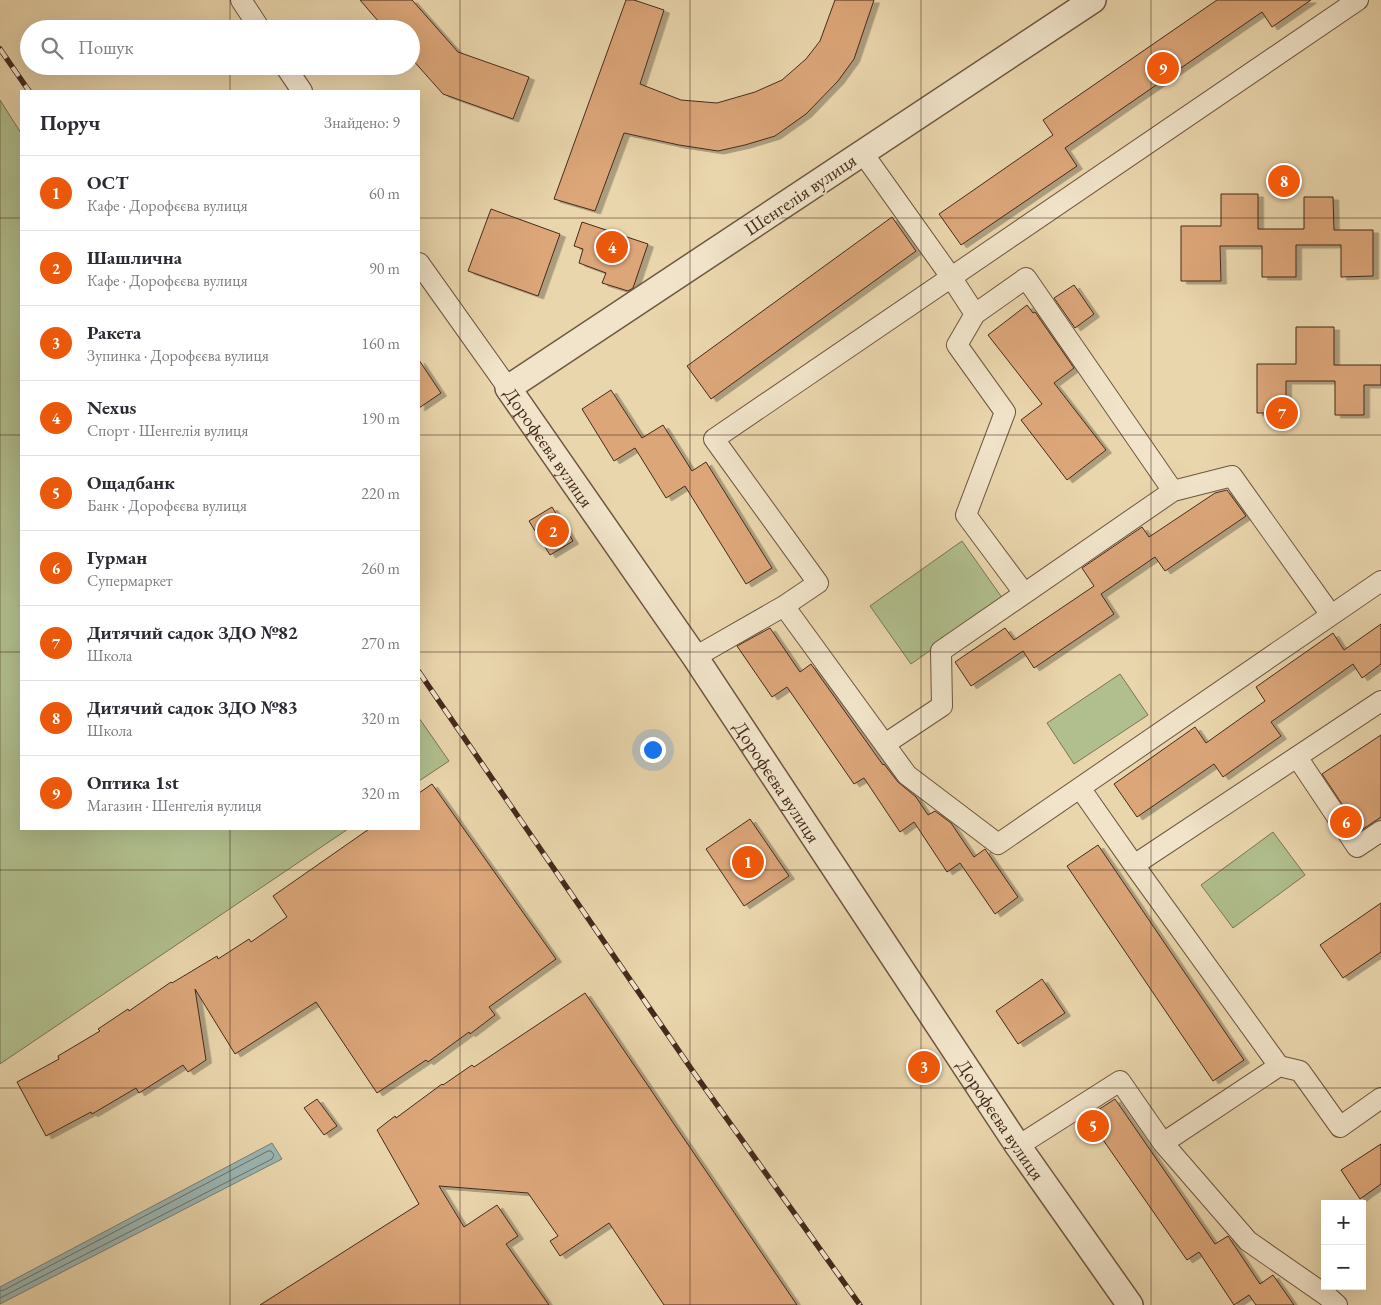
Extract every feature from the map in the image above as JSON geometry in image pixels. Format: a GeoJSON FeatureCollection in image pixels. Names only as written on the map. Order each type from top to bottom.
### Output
{"type":"FeatureCollection","features":[{"type":"Feature","properties":{"kind":"street"},"geometry":{"type":"LineString","coordinates":[[241,0],[254,20]]}},
{"type":"Feature","properties":{"kind":"street","name":"Шенгелія вулиця"},"geometry":{"type":"LineString","coordinates":[[508,388],[1093,0]]}},
{"type":"Feature","properties":{"kind":"street"},"geometry":{"type":"LineString","coordinates":[[695,657],[784,606],[818,583],[714,439],[1358,0]]}},
{"type":"Feature","properties":{"kind":"street"},"geometry":{"type":"LineString","coordinates":[[292,75],[301,90]]}},
{"type":"Feature","properties":{"kind":"street"},"geometry":{"type":"LineString","coordinates":[[862,152],[975,314]]}},
{"type":"Feature","properties":{"kind":"street","name":"Дорофєєва вулиця"},"geometry":{"type":"LineString","coordinates":[[420,263],[695,657],[1018,1146],[1130,1305]]}},
{"type":"Feature","properties":{"kind":"street"},"geometry":{"type":"LineString","coordinates":[[1024,593],[966,516],[1004,412],[957,346],[975,314],[1026,278],[1173,492]]}},
{"type":"Feature","properties":{"kind":"street"},"geometry":{"type":"LineString","coordinates":[[885,744],[942,706],[941,651],[1173,492],[1232,476],[1330,615]]}},
{"type":"Feature","properties":{"kind":"street"},"geometry":{"type":"LineString","coordinates":[[784,606],[907,775],[998,844],[1381,581]]}},
{"type":"Feature","properties":{"kind":"street"},"geometry":{"type":"LineString","coordinates":[[1134,865],[1381,701]]}},
{"type":"Feature","properties":{"kind":"street"},"geometry":{"type":"LineString","coordinates":[[1297,757],[1357,847],[1381,830]]}},
{"type":"Feature","properties":{"kind":"street"},"geometry":{"type":"LineString","coordinates":[[1080,788],[1279,1066],[1300,1071],[1340,1127],[1381,1098]]}},
{"type":"Feature","properties":{"kind":"street"},"geometry":{"type":"LineString","coordinates":[[1162,1142],[1279,1066]]}},
{"type":"Feature","properties":{"kind":"street"},"geometry":{"type":"LineString","coordinates":[[1018,1146],[1120,1081],[1162,1142],[1248,1242],[1327,1296],[1337,1305]]}},
{"type":"Feature","properties":{"kind":"green space"},"geometry":{"type":"Polygon","coordinates":[[[0,100],[20,131],[20,830],[347,830],[0,1064],[0,100]]]}},
{"type":"Feature","properties":{"kind":"green space"},"geometry":{"type":"Polygon","coordinates":[[[962,541],[1003,599],[911,664],[870,606],[962,541]]]}},
{"type":"Feature","properties":{"kind":"green space"},"geometry":{"type":"Polygon","coordinates":[[[1120,674],[1148,715],[1074,764],[1047,723],[1120,674]]]}},
{"type":"Feature","properties":{"kind":"green space"},"geometry":{"type":"Polygon","coordinates":[[[420,719],[449,761],[420,780],[420,719]]]}},
{"type":"Feature","properties":{"kind":"green space"},"geometry":{"type":"Polygon","coordinates":[[[1273,832],[1305,875],[1233,928],[1201,885],[1273,832]]]}},
{"type":"Feature","properties":{"kind":"water"},"geometry":{"type":"Polygon","coordinates":[[[272,1143],[282,1159],[0,1304],[0,1287],[272,1143]]]}},
{"type":"Feature","properties":{"kind":"building"},"geometry":{"type":"Polygon","coordinates":[[[360,0],[412,0],[458,52],[529,77],[513,119],[443,94],[420,68],[420,20],[377,20],[360,0]]]}},
{"type":"Feature","properties":{"kind":"building"},"geometry":{"type":"Polygon","coordinates":[[[626,0],[634,0],[664,10],[640,84],[681,100],[717,103],[755,92],[782,80],[806,59],[820,41],[835,0],[874,0],[854,59],[838,81],[806,114],[775,136],[718,151],[624,133],[595,211],[554,199],[626,0]]]}},
{"type":"Feature","properties":{"kind":"building"},"geometry":{"type":"Polygon","coordinates":[[[1217,0],[1311,0],[1272,27],[1262,12],[1065,148],[1077,166],[961,245],[939,214],[1053,135],[1043,120],[1217,0]]]}},
{"type":"Feature","properties":{"kind":"building"},"geometry":{"type":"Polygon","coordinates":[[[1221,194],[1258,194],[1258,229],[1304,229],[1304,197],[1333,197],[1334,230],[1373,230],[1373,276],[1341,277],[1341,245],[1296,245],[1296,277],[1262,277],[1262,246],[1220,246],[1221,281],[1181,281],[1181,226],[1221,226],[1221,194]]]}},
{"type":"Feature","properties":{"kind":"building"},"geometry":{"type":"Polygon","coordinates":[[[491,209],[560,234],[538,296],[468,271],[491,209]]]}},
{"type":"Feature","properties":{"kind":"building"},"geometry":{"type":"Polygon","coordinates":[[[892,217],[916,251],[711,399],[687,366],[892,217]]]}},
{"type":"Feature","properties":{"kind":"building"},"geometry":{"type":"Polygon","coordinates":[[[582,222],[648,244],[633,288],[628,291],[602,283],[606,273],[579,263],[583,249],[574,246],[582,222]]]}},
{"type":"Feature","properties":{"kind":"building"},"geometry":{"type":"Polygon","coordinates":[[[1074,285],[1094,314],[1075,328],[1054,298],[1074,285]]]}},
{"type":"Feature","properties":{"kind":"building"},"geometry":{"type":"Polygon","coordinates":[[[1027,305],[1033,313],[1035,312],[1074,368],[1054,383],[1106,450],[1067,480],[1021,420],[1042,404],[988,335],[1027,305]]]}},
{"type":"Feature","properties":{"kind":"building"},"geometry":{"type":"Polygon","coordinates":[[[1296,327],[1334,327],[1334,365],[1381,365],[1381,385],[1364,385],[1364,415],[1335,415],[1335,381],[1286,381],[1286,413],[1257,413],[1257,364],[1296,364],[1296,327]]]}},
{"type":"Feature","properties":{"kind":"building"},"geometry":{"type":"Polygon","coordinates":[[[420,362],[441,393],[420,407],[420,362]]]}},
{"type":"Feature","properties":{"kind":"building"},"geometry":{"type":"Polygon","coordinates":[[[611,390],[642,438],[663,425],[692,471],[706,462],[772,568],[746,584],[685,486],[666,498],[635,448],[614,461],[582,409],[611,390]]]}},
{"type":"Feature","properties":{"kind":"building"},"geometry":{"type":"Polygon","coordinates":[[[1227,490],[1246,516],[1165,571],[1155,557],[1101,594],[1114,614],[1034,668],[1023,651],[971,686],[955,662],[1005,628],[1014,640],[1094,586],[1082,568],[1142,527],[1149,537],[1215,493],[1227,490]]]}},
{"type":"Feature","properties":{"kind":"building"},"geometry":{"type":"Polygon","coordinates":[[[552,507],[573,541],[550,555],[529,521],[552,507]]]}},
{"type":"Feature","properties":{"kind":"building"},"geometry":{"type":"Polygon","coordinates":[[[1381,624],[1381,664],[1362,678],[1353,664],[1271,722],[1281,736],[1223,777],[1214,764],[1137,817],[1114,784],[1195,727],[1206,743],[1265,701],[1256,687],[1333,633],[1344,650],[1381,624]]]}},
{"type":"Feature","properties":{"kind":"building"},"geometry":{"type":"Polygon","coordinates":[[[770,628],[800,672],[811,664],[883,765],[898,782],[916,797],[928,815],[935,811],[951,823],[974,857],[985,849],[1018,897],[995,914],[960,863],[947,872],[914,822],[900,832],[864,778],[854,784],[787,687],[772,697],[737,646],[770,628]]]}},
{"type":"Feature","properties":{"kind":"building"},"geometry":{"type":"Polygon","coordinates":[[[1381,735],[1381,817],[1360,831],[1322,774],[1381,735]]]}},
{"type":"Feature","properties":{"kind":"building"},"geometry":{"type":"Polygon","coordinates":[[[432,784],[556,959],[489,1007],[495,1015],[470,1034],[469,1032],[428,1062],[426,1060],[377,1093],[316,1002],[235,1054],[195,989],[206,1060],[188,1072],[183,1065],[139,1093],[136,1088],[92,1114],[91,1112],[46,1136],[17,1082],[59,1059],[58,1056],[100,1031],[98,1029],[128,1009],[129,1011],[171,982],[217,956],[218,959],[249,939],[251,942],[287,917],[273,896],[368,830],[420,830],[420,792],[432,784]]]}},
{"type":"Feature","properties":{"kind":"building"},"geometry":{"type":"Polygon","coordinates":[[[750,819],[789,876],[744,906],[706,849],[750,819]]]}},
{"type":"Feature","properties":{"kind":"building"},"geometry":{"type":"Polygon","coordinates":[[[1098,845],[1244,1060],[1213,1081],[1067,866],[1098,845]]]}},
{"type":"Feature","properties":{"kind":"building"},"geometry":{"type":"Polygon","coordinates":[[[1381,903],[1381,952],[1343,978],[1320,945],[1381,903]]]}},
{"type":"Feature","properties":{"kind":"building"},"geometry":{"type":"Polygon","coordinates":[[[1042,979],[1065,1013],[1018,1044],[996,1011],[1042,979]]]}},
{"type":"Feature","properties":{"kind":"building"},"geometry":{"type":"Polygon","coordinates":[[[585,993],[797,1305],[664,1305],[609,1223],[560,1256],[550,1241],[558,1236],[528,1193],[439,1186],[464,1227],[497,1205],[518,1236],[506,1244],[549,1305],[260,1305],[419,1204],[377,1130],[442,1084],[472,1065],[474,1067],[585,993]]]}},
{"type":"Feature","properties":{"kind":"building"},"geometry":{"type":"Polygon","coordinates":[[[317,1099],[337,1126],[324,1135],[304,1108],[317,1099]]]}},
{"type":"Feature","properties":{"kind":"building"},"geometry":{"type":"Polygon","coordinates":[[[1115,1099],[1215,1244],[1228,1236],[1260,1284],[1273,1275],[1294,1305],[1256,1305],[1249,1295],[1234,1305],[1199,1252],[1187,1260],[1087,1117],[1115,1099]]]}},
{"type":"Feature","properties":{"kind":"building"},"geometry":{"type":"Polygon","coordinates":[[[1381,1144],[1381,1184],[1360,1199],[1341,1170],[1381,1144]]]}},
{"type":"Feature","properties":{"kind":"railway"},"geometry":{"type":"LineString","coordinates":[[0,49],[28,90]]}},
{"type":"Feature","properties":{"kind":"railway"},"geometry":{"type":"LineString","coordinates":[[420,673],[692,1070],[860,1305]]}},
{"type":"Feature","properties":{"kind":"place","name":"Оптика 1st"},"geometry":{"type":"Point","coordinates":[1163,68]}},
{"type":"Feature","properties":{"kind":"place","name":"Дитячий садок ЗДО №83"},"geometry":{"type":"Point","coordinates":[1284,181]}},
{"type":"Feature","properties":{"kind":"place","name":"Nexus"},"geometry":{"type":"Point","coordinates":[612,247]}},
{"type":"Feature","properties":{"kind":"place","name":"Дитячий садок ЗДО №82"},"geometry":{"type":"Point","coordinates":[1282,413]}},
{"type":"Feature","properties":{"kind":"place","name":"Шашлична"},"geometry":{"type":"Point","coordinates":[553,531]}},
{"type":"Feature","properties":{"kind":"place","name":"Гурман"},"geometry":{"type":"Point","coordinates":[1346,822]}},
{"type":"Feature","properties":{"kind":"place","name":"ОСТ"},"geometry":{"type":"Point","coordinates":[748,862]}},
{"type":"Feature","properties":{"kind":"place","name":"Ракета"},"geometry":{"type":"Point","coordinates":[924,1067]}},
{"type":"Feature","properties":{"kind":"place","name":"Ощадбанк"},"geometry":{"type":"Point","coordinates":[1093,1126]}}]}
